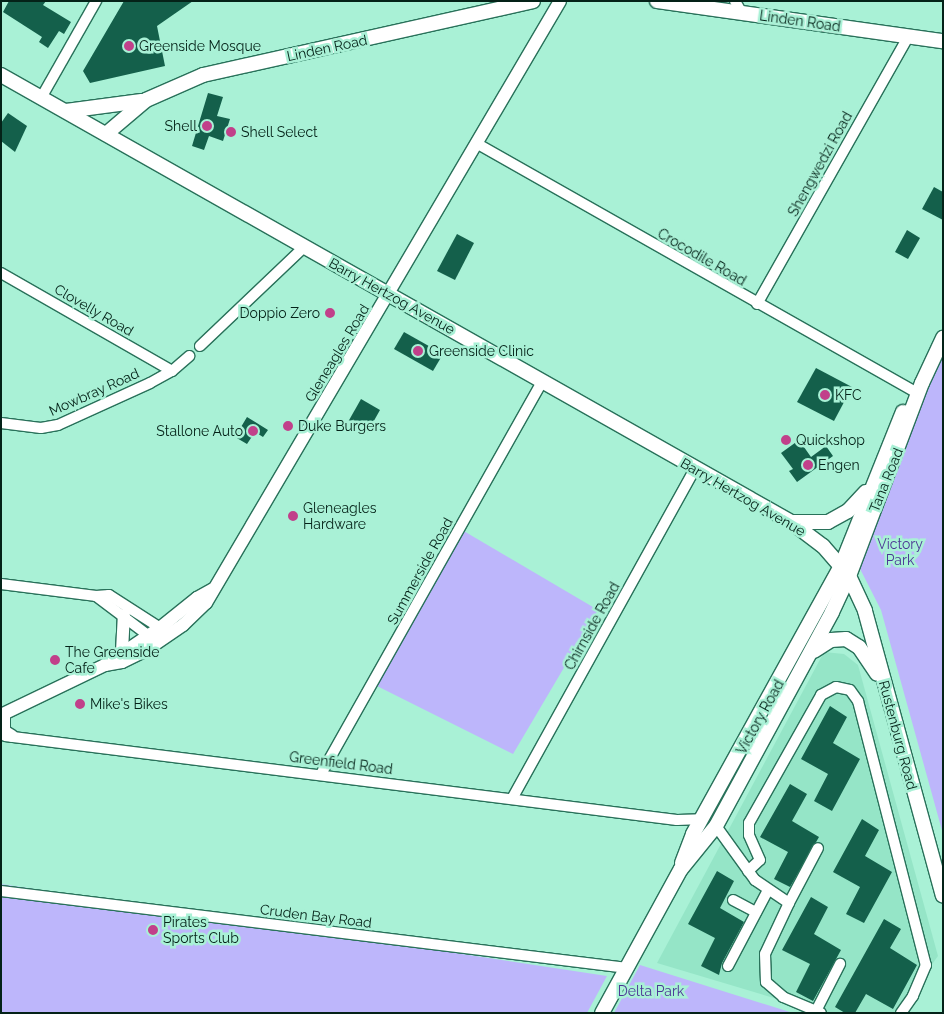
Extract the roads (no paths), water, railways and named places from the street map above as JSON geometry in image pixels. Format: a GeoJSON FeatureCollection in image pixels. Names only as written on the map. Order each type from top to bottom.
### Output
{"type":"FeatureCollection","features":[{"type":"Feature","properties":{"kind":"main road","name":"Linden Road"},"geometry":{"type":"LineString","coordinates":[[106,134],[146,100],[203,75],[533,1]]}},
{"type":"Feature","properties":{"kind":"main road","name":"Linden Road"},"geometry":{"type":"LineString","coordinates":[[657,1],[738,7],[943,42]]}},
{"type":"Feature","properties":{"kind":"main road","name":"Barry Hertzog Avenue"},"geometry":{"type":"LineString","coordinates":[[1,75],[791,522],[818,542],[845,571]]}},
{"type":"Feature","properties":{"kind":"main road"},"geometry":{"type":"LineString","coordinates":[[65,111],[146,100]]}},
{"type":"Feature","properties":{"kind":"main road","name":"Tana Road"},"geometry":{"type":"LineString","coordinates":[[845,571],[873,482],[943,338]]}},
{"type":"Feature","properties":{"kind":"main road","name":"Tana Road"},"geometry":{"type":"LineString","coordinates":[[845,571],[919,390]]}},
{"type":"Feature","properties":{"kind":"main road"},"geometry":{"type":"LineString","coordinates":[[791,522],[817,524],[837,518],[859,501],[873,482]]}},
{"type":"Feature","properties":{"kind":"main road","name":"Victory Road"},"geometry":{"type":"LineString","coordinates":[[682,864],[716,826],[806,662],[845,571]]}},
{"type":"Feature","properties":{"kind":"main road","name":"Victory Road"},"geometry":{"type":"LineString","coordinates":[[602,1013],[682,864],[693,834],[845,571]]}},
{"type":"Feature","properties":{"kind":"main road","name":"Rustenburg Road"},"geometry":{"type":"LineString","coordinates":[[845,571],[864,611],[943,896]]}},
{"type":"Feature","properties":{"kind":"main road"},"geometry":{"type":"LineString","coordinates":[[806,662],[824,643],[835,638],[846,639],[863,652],[884,685]]}},
{"type":"Feature","properties":{"kind":"main road"},"geometry":{"type":"LineString","coordinates":[[716,826],[713,811],[728,773]]}},
{"type":"Feature","properties":{"kind":"street"},"geometry":{"type":"LineString","coordinates":[[41,98],[96,1]]}},
{"type":"Feature","properties":{"kind":"street","name":"Gleneagles Road"},"geometry":{"type":"LineString","coordinates":[[105,665],[122,662],[153,639],[201,609],[389,294],[560,1]]}},
{"type":"Feature","properties":{"kind":"street","name":"Shengwedzi Road"},"geometry":{"type":"LineString","coordinates":[[757,304],[908,37]]}},
{"type":"Feature","properties":{"kind":"street","name":"Crocodile Road"},"geometry":{"type":"LineString","coordinates":[[476,143],[757,304],[919,390]]}},
{"type":"Feature","properties":{"kind":"street"},"geometry":{"type":"LineString","coordinates":[[200,346],[305,246]]}},
{"type":"Feature","properties":{"kind":"street","name":"Clovelly Road"},"geometry":{"type":"LineString","coordinates":[[1,273],[172,371]]}},
{"type":"Feature","properties":{"kind":"street","name":"Mowbray Road"},"geometry":{"type":"LineString","coordinates":[[1,423],[40,428],[58,425],[172,371],[190,356]]}},
{"type":"Feature","properties":{"kind":"street","name":"Summerside Road"},"geometry":{"type":"LineString","coordinates":[[321,774],[542,382]]}},
{"type":"Feature","properties":{"kind":"street","name":"Chirnside Road"},"geometry":{"type":"LineString","coordinates":[[513,797],[695,469]]}},
{"type":"Feature","properties":{"kind":"street"},"geometry":{"type":"LineString","coordinates":[[1,584],[96,596],[110,595],[165,631]]}},
{"type":"Feature","properties":{"kind":"street"},"geometry":{"type":"LineString","coordinates":[[96,596],[124,615],[153,639]]}},
{"type":"Feature","properties":{"kind":"street"},"geometry":{"type":"LineString","coordinates":[[122,650],[124,615]]}},
{"type":"Feature","properties":{"kind":"street","name":"Gleneagles Road"},"geometry":{"type":"LineString","coordinates":[[3,715],[105,665],[122,650],[153,639]]}},
{"type":"Feature","properties":{"kind":"street"},"geometry":{"type":"LineString","coordinates":[[748,871],[760,860],[748,830],[758,806],[821,695],[836,688],[850,690],[858,701],[926,965],[914,996],[901,1013]]}},
{"type":"Feature","properties":{"kind":"street"},"geometry":{"type":"LineString","coordinates":[[3,715],[4,731],[7,736]]}},
{"type":"Feature","properties":{"kind":"street","name":"Greenfield Road"},"geometry":{"type":"LineString","coordinates":[[7,736],[513,797],[677,820],[702,820]]}},
{"type":"Feature","properties":{"kind":"street"},"geometry":{"type":"LineString","coordinates":[[677,820],[693,834]]}},
{"type":"Feature","properties":{"kind":"street"},"geometry":{"type":"LineString","coordinates":[[716,826],[748,871],[768,890],[789,903]]}},
{"type":"Feature","properties":{"kind":"street"},"geometry":{"type":"LineString","coordinates":[[818,848],[765,954],[766,982],[783,997],[819,1012],[840,964]]}},
{"type":"Feature","properties":{"kind":"street"},"geometry":{"type":"LineString","coordinates":[[728,966],[768,890]]}},
{"type":"Feature","properties":{"kind":"street","name":"Cruden Bay Road"},"geometry":{"type":"LineString","coordinates":[[1,891],[627,968]]}},
{"type":"Feature","properties":{"kind":"street"},"geometry":{"type":"LineString","coordinates":[[733,900],[756,912]]}},
{"type":"Feature","properties":{"kind":"place","name":"Greenside Mosque"},"geometry":{"type":"Point","coordinates":[129,46]}},
{"type":"Feature","properties":{"kind":"place","name":"Shell"},"geometry":{"type":"Point","coordinates":[207,126]}},
{"type":"Feature","properties":{"kind":"place","name":"Shell Select"},"geometry":{"type":"Point","coordinates":[231,132]}},
{"type":"Feature","properties":{"kind":"place","name":"Doppio Zero"},"geometry":{"type":"Point","coordinates":[330,313]}},
{"type":"Feature","properties":{"kind":"place","name":"Greenside Clinic"},"geometry":{"type":"Point","coordinates":[418,351]}},
{"type":"Feature","properties":{"kind":"place","name":"KFC"},"geometry":{"type":"Point","coordinates":[825,395]}},
{"type":"Feature","properties":{"kind":"place","name":"Duke Burgers"},"geometry":{"type":"Point","coordinates":[288,426]}},
{"type":"Feature","properties":{"kind":"place","name":"Stallone Auto"},"geometry":{"type":"Point","coordinates":[253,431]}},
{"type":"Feature","properties":{"kind":"place","name":"Quickshop"},"geometry":{"type":"Point","coordinates":[786,440]}},
{"type":"Feature","properties":{"kind":"place","name":"Engen"},"geometry":{"type":"Point","coordinates":[808,465]}},
{"type":"Feature","properties":{"kind":"place","name":"Gleneagles Hardware"},"geometry":{"type":"Point","coordinates":[293,516]}},
{"type":"Feature","properties":{"kind":"place","name":"The Greenside Cafe"},"geometry":{"type":"Point","coordinates":[55,660]}},
{"type":"Feature","properties":{"kind":"place","name":"Mike's Bikes"},"geometry":{"type":"Point","coordinates":[80,704]}},
{"type":"Feature","properties":{"kind":"place","name":"Pirates Sports Club"},"geometry":{"type":"Point","coordinates":[153,930]}},
{"type":"Feature","properties":{"kind":"park label","name":"Victory Park"},"geometry":{"type":"Point","coordinates":[900,552]}},
{"type":"Feature","properties":{"kind":"park label","name":"Delta Park"},"geometry":{"type":"Point","coordinates":[651,991]}}]}
